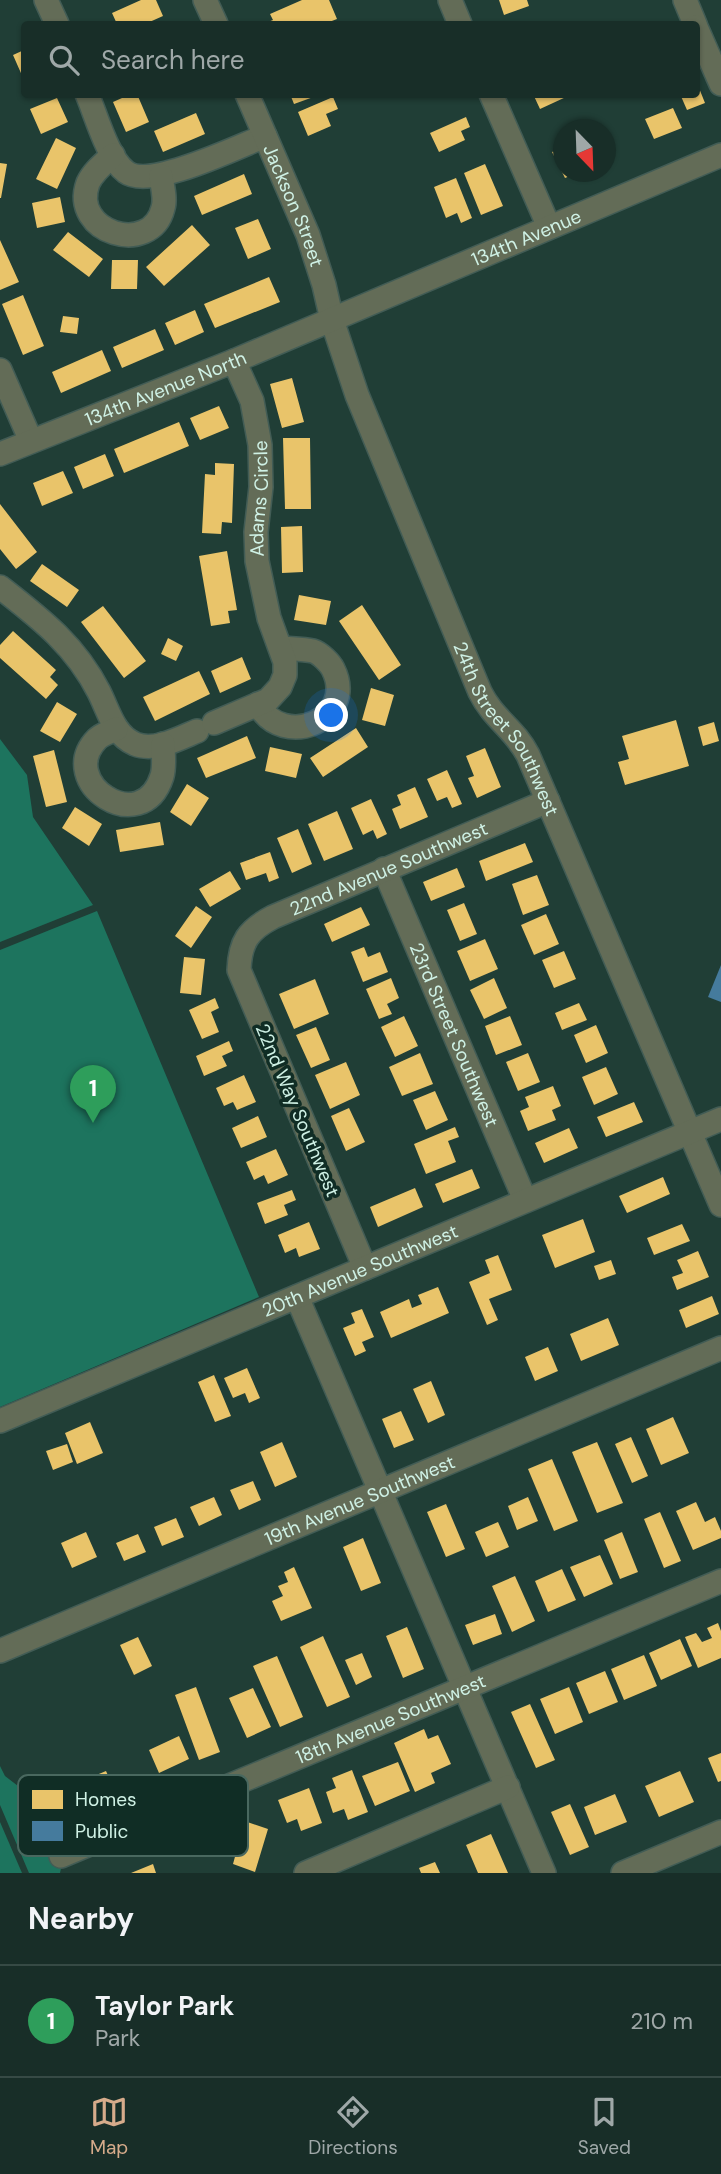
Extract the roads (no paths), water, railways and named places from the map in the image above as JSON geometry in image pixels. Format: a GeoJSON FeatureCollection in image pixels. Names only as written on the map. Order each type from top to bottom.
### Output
{"type":"FeatureCollection","features":[{"type":"Feature","properties":{"kind":"street"},"geometry":{"type":"LineString","coordinates":[[46,0],[56,21]]}},
{"type":"Feature","properties":{"kind":"street"},"geometry":{"type":"LineString","coordinates":[[205,0],[215,21]]}},
{"type":"Feature","properties":{"kind":"street"},"geometry":{"type":"LineString","coordinates":[[450,0],[459,21]]}},
{"type":"Feature","properties":{"kind":"street"},"geometry":{"type":"LineString","coordinates":[[685,0],[694,21]]}},
{"type":"Feature","properties":{"kind":"street"},"geometry":{"type":"LineString","coordinates":[[700,35],[721,84]]}},
{"type":"Feature","properties":{"kind":"street"},"geometry":{"type":"LineString","coordinates":[[89,98],[113,155],[125,172],[138,178],[160,176],[265,136]]}},
{"type":"Feature","properties":{"kind":"street","name":"Jackson Street"},"geometry":{"type":"LineString","coordinates":[[249,98],[308,235],[332,320]]}},
{"type":"Feature","properties":{"kind":"street"},"geometry":{"type":"LineString","coordinates":[[493,98],[549,227]]}},
{"type":"Feature","properties":{"kind":"street"},"geometry":{"type":"LineString","coordinates":[[113,155],[93,174],[86,196],[92,216],[108,231],[121,236],[138,234],[159,218],[164,206],[160,176]]}},
{"type":"Feature","properties":{"kind":"street","name":"134th Avenue"},"geometry":{"type":"LineString","coordinates":[[332,320],[721,155]]}},
{"type":"Feature","properties":{"kind":"street","name":"134th Avenue North"},"geometry":{"type":"LineString","coordinates":[[0,454],[332,320]]}},
{"type":"Feature","properties":{"kind":"street","name":"24th Street Southwest"},"geometry":{"type":"LineString","coordinates":[[332,320],[356,395],[480,692],[489,709],[520,740],[721,1205]]}},
{"type":"Feature","properties":{"kind":"street","name":"Adams Circle"},"geometry":{"type":"LineString","coordinates":[[116,729],[118,734],[137,745],[163,744],[268,700],[280,687],[285,676],[285,662],[269,618],[257,561],[260,445],[253,401],[234,361]]}},
{"type":"Feature","properties":{"kind":"street"},"geometry":{"type":"LineString","coordinates":[[0,370],[30,442]]}},
{"type":"Feature","properties":{"kind":"street"},"geometry":{"type":"LineString","coordinates":[[0,587],[50,625],[71,648],[98,690],[116,729],[98,737],[89,751],[87,764],[90,781],[102,797],[117,804],[146,799],[157,788],[163,773],[163,744]]}},
{"type":"Feature","properties":{"kind":"street"},"geometry":{"type":"LineString","coordinates":[[258,704],[264,716],[281,725],[297,728],[324,718],[334,705],[338,695],[337,678],[331,666],[316,651],[281,648]]}},
{"type":"Feature","properties":{"kind":"street","name":"22nd Avenue Southwest"},"geometry":{"type":"LineString","coordinates":[[240,951],[248,936],[261,923],[548,801]]}},
{"type":"Feature","properties":{"kind":"street","name":"23rd Street Southwest"},"geometry":{"type":"LineString","coordinates":[[384,869],[525,1200]]}},
{"type":"Feature","properties":{"kind":"street","name":"22nd Way Southwest"},"geometry":{"type":"LineString","coordinates":[[240,951],[239,970],[365,1268]]}},
{"type":"Feature","properties":{"kind":"street","name":"20th Avenue Southwest"},"geometry":{"type":"LineString","coordinates":[[0,1421],[721,1119]]}},
{"type":"Feature","properties":{"kind":"street"},"geometry":{"type":"LineString","coordinates":[[297,1297],[544,1873]]}},
{"type":"Feature","properties":{"kind":"street","name":"19th Avenue Southwest"},"geometry":{"type":"LineString","coordinates":[[0,1651],[721,1349]]}},
{"type":"Feature","properties":{"kind":"street","name":"18th Avenue Southwest"},"geometry":{"type":"LineString","coordinates":[[248,1778],[721,1581]]}},
{"type":"Feature","properties":{"kind":"street"},"geometry":{"type":"LineString","coordinates":[[306,1873],[508,1787]]}},
{"type":"Feature","properties":{"kind":"street"},"geometry":{"type":"LineString","coordinates":[[623,1873],[721,1832]]}},
{"type":"Feature","properties":{"kind":"place","name":"Taylor Park"},"geometry":{"type":"Point","coordinates":[93,1123]}}]}
